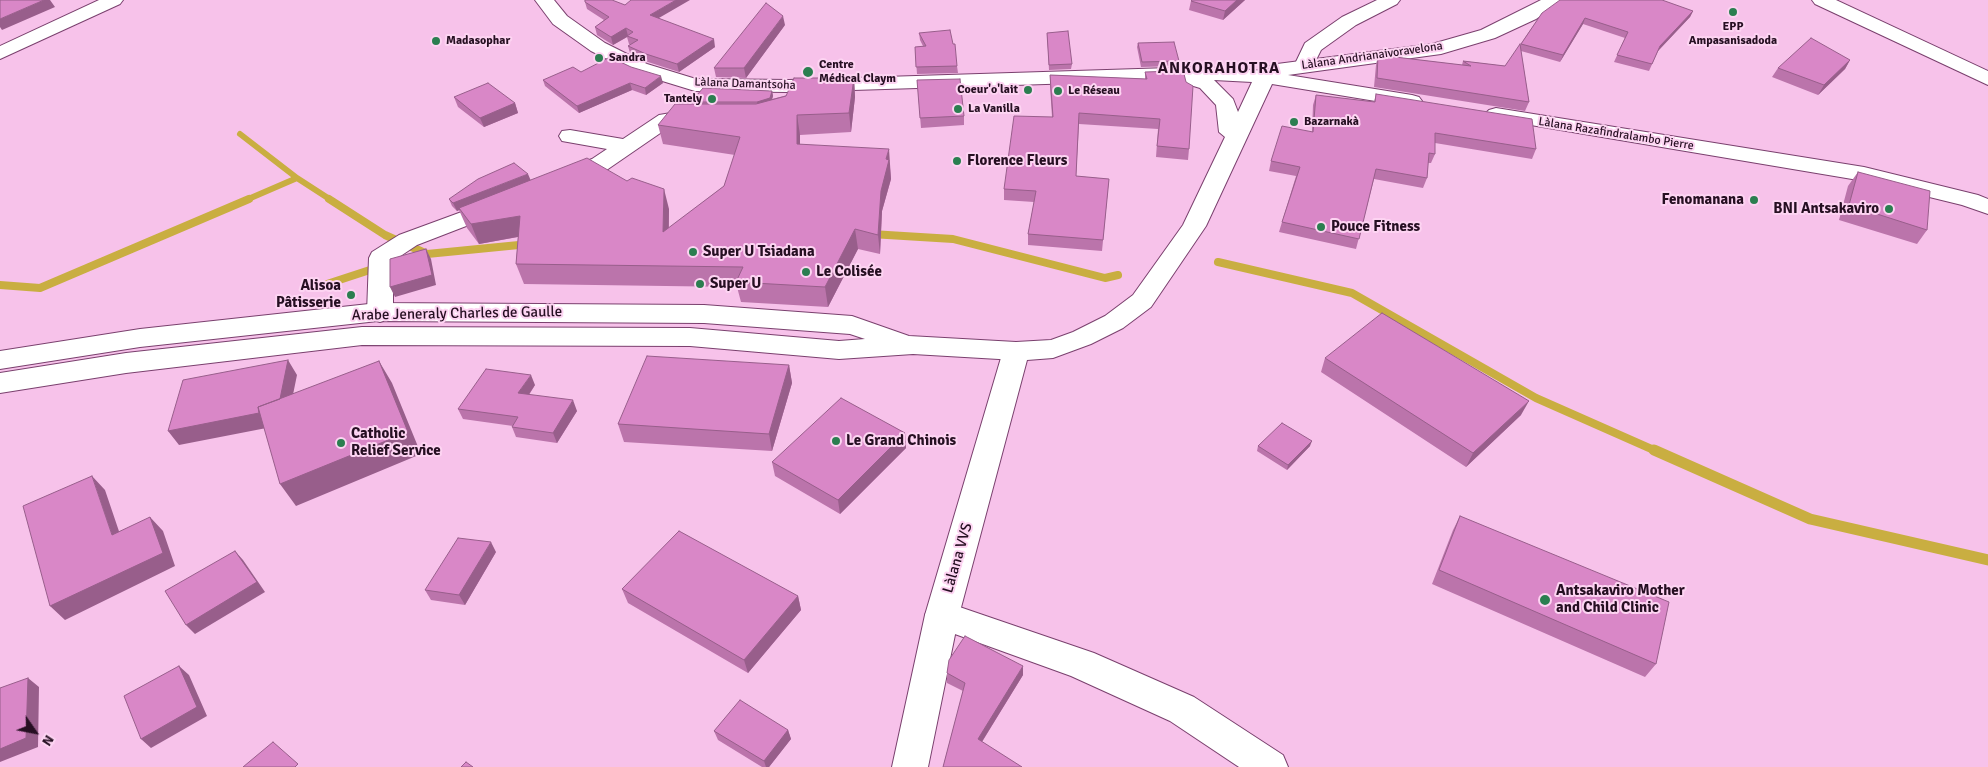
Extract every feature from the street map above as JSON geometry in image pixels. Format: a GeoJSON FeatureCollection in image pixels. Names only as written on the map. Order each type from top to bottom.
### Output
{"type":"FeatureCollection","features":[{"type":"Feature","properties":{"kind":"main road"},"geometry":{"type":"LineString","coordinates":[[0,53],[114,0]]}},
{"type":"Feature","properties":{"kind":"main road","name":"Làlana Damantsoha"},"geometry":{"type":"LineString","coordinates":[[544,0],[560,20],[598,47],[640,68],[695,85],[788,86],[1167,74],[1241,74]]}},
{"type":"Feature","properties":{"kind":"main road"},"geometry":{"type":"LineString","coordinates":[[1306,75],[1312,47],[1349,21],[1391,0]]}},
{"type":"Feature","properties":{"kind":"main road","name":"Làlana Andrianaivoravelona"},"geometry":{"type":"LineString","coordinates":[[1241,74],[1306,75],[1434,50],[1488,34],[1529,16],[1554,0]]}},
{"type":"Feature","properties":{"kind":"main road"},"geometry":{"type":"LineString","coordinates":[[1821,0],[1988,79]]}},
{"type":"Feature","properties":{"kind":"main road"},"geometry":{"type":"LineString","coordinates":[[1167,74],[1207,84],[1226,103],[1230,132]]}},
{"type":"Feature","properties":{"kind":"main road"},"geometry":{"type":"LineString","coordinates":[[1241,74],[1265,77],[1306,75],[1435,104]]}},
{"type":"Feature","properties":{"kind":"main road","name":"Arabe Jeneraly Charles de Gaulle"},"geometry":{"type":"LineString","coordinates":[[1222,166],[1241,74]]}},
{"type":"Feature","properties":{"kind":"main road","name":"Arabe Jeneraly Charles de Gaulle"},"geometry":{"type":"LineString","coordinates":[[0,383],[126,363],[362,336],[536,335],[690,337],[839,350],[913,345],[1016,351],[1054,349],[1114,322],[1142,301],[1194,226],[1265,77]]}},
{"type":"Feature","properties":{"kind":"main road"},"geometry":{"type":"LineString","coordinates":[[782,109],[788,86]]}},
{"type":"Feature","properties":{"kind":"main road","name":"Làlana Razafindralambo Pierre"},"geometry":{"type":"LineString","coordinates":[[1474,111],[1864,174],[1970,200],[1988,207]]}},
{"type":"Feature","properties":{"kind":"main road"},"geometry":{"type":"LineString","coordinates":[[549,184],[600,164],[666,119],[682,115],[712,115]]}},
{"type":"Feature","properties":{"kind":"main road"},"geometry":{"type":"LineString","coordinates":[[570,136],[627,146]]}},
{"type":"Feature","properties":{"kind":"main road"},"geometry":{"type":"LineString","coordinates":[[380,313],[390,256],[516,198]]}},
{"type":"Feature","properties":{"kind":"main road","name":"Arabe Jeneraly Charles de Gaulle"},"geometry":{"type":"LineString","coordinates":[[0,360],[140,338],[380,313],[704,314],[852,325],[913,345]]}},
{"type":"Feature","properties":{"kind":"main road","name":"Làlana VVS"},"geometry":{"type":"LineString","coordinates":[[910,767],[942,615],[1016,351]]}},
{"type":"Feature","properties":{"kind":"main road"},"geometry":{"type":"LineString","coordinates":[[942,615],[1082,664],[1182,709],[1270,767]]}},
{"type":"Feature","properties":{"kind":"building"},"geometry":{"type":"Polygon","coordinates":[[[0,0],[44,0],[0,19],[0,0]]]}},
{"type":"Feature","properties":{"kind":"building"},"geometry":{"type":"Polygon","coordinates":[[[585,0],[612,0],[625,5],[631,0],[676,0],[650,15],[714,39],[677,64],[628,46],[638,40],[627,36],[633,32],[626,28],[611,37],[595,27],[609,17],[585,2],[585,0]]]}},
{"type":"Feature","properties":{"kind":"building"},"geometry":{"type":"Polygon","coordinates":[[[1192,0],[1237,0],[1225,11],[1192,0]]]}},
{"type":"Feature","properties":{"kind":"building"},"geometry":{"type":"Polygon","coordinates":[[[1560,0],[1662,0],[1693,11],[1660,46],[1652,64],[1617,55],[1628,32],[1585,18],[1563,55],[1521,44],[1542,13],[1560,0]]]}},
{"type":"Feature","properties":{"kind":"building"},"geometry":{"type":"Polygon","coordinates":[[[766,3],[783,16],[744,68],[714,68],[766,3]]]}},
{"type":"Feature","properties":{"kind":"building"},"geometry":{"type":"Polygon","coordinates":[[[950,30],[953,44],[955,44],[957,66],[916,67],[915,47],[926,46],[919,33],[950,30]]]}},
{"type":"Feature","properties":{"kind":"building"},"geometry":{"type":"Polygon","coordinates":[[[1068,31],[1072,64],[1049,65],[1047,33],[1068,31]]]}},
{"type":"Feature","properties":{"kind":"building"},"geometry":{"type":"Polygon","coordinates":[[[1811,38],[1850,60],[1824,85],[1778,68],[1811,38]]]}},
{"type":"Feature","properties":{"kind":"building"},"geometry":{"type":"Polygon","coordinates":[[[1174,42],[1179,61],[1142,62],[1138,43],[1174,42]]]}},
{"type":"Feature","properties":{"kind":"building"},"geometry":{"type":"Polygon","coordinates":[[[1520,44],[1529,102],[1377,78],[1378,55],[1471,66],[1463,61],[1505,66],[1520,44]]]}},
{"type":"Feature","properties":{"kind":"building"},"geometry":{"type":"Polygon","coordinates":[[[610,57],[631,67],[661,76],[645,88],[630,83],[577,106],[543,80],[573,67],[581,72],[610,57]]]}},
{"type":"Feature","properties":{"kind":"building"},"geometry":{"type":"Polygon","coordinates":[[[1175,71],[1184,74],[1186,82],[1193,86],[1189,149],[1157,146],[1160,119],[1079,113],[1076,176],[1109,179],[1103,240],[1028,234],[1036,191],[1004,189],[1014,116],[1053,117],[1050,75],[1147,79],[1145,72],[1175,71]]]}},
{"type":"Feature","properties":{"kind":"building"},"geometry":{"type":"Polygon","coordinates":[[[794,78],[854,78],[849,113],[797,115],[797,144],[889,149],[886,159],[889,160],[881,191],[878,235],[855,229],[825,287],[736,282],[743,267],[516,264],[520,216],[471,224],[459,208],[587,158],[627,181],[632,178],[664,189],[663,232],[724,186],[740,137],[658,125],[675,104],[756,104],[786,96],[794,78]]]}},
{"type":"Feature","properties":{"kind":"building"},"geometry":{"type":"Polygon","coordinates":[[[960,79],[964,116],[920,118],[917,80],[960,79]]]}},
{"type":"Feature","properties":{"kind":"building"},"geometry":{"type":"Polygon","coordinates":[[[488,83],[515,103],[480,118],[454,97],[488,83]]]}},
{"type":"Feature","properties":{"kind":"building"},"geometry":{"type":"Polygon","coordinates":[[[703,88],[772,91],[770,98],[757,102],[691,102],[703,88]]]}},
{"type":"Feature","properties":{"kind":"building"},"geometry":{"type":"Polygon","coordinates":[[[1376,94],[1532,119],[1536,149],[1435,133],[1435,154],[1429,153],[1427,178],[1376,169],[1359,239],[1282,222],[1300,167],[1271,161],[1282,126],[1313,132],[1316,95],[1375,102],[1376,94]]]}},
{"type":"Feature","properties":{"kind":"building"},"geometry":{"type":"Polygon","coordinates":[[[514,163],[528,174],[453,203],[449,199],[478,179],[514,163]]]}},
{"type":"Feature","properties":{"kind":"building"},"geometry":{"type":"Polygon","coordinates":[[[1858,172],[1930,191],[1927,230],[1849,205],[1858,172]]]}},
{"type":"Feature","properties":{"kind":"building"},"geometry":{"type":"Polygon","coordinates":[[[426,249],[432,275],[390,287],[390,259],[426,249]]]}},
{"type":"Feature","properties":{"kind":"building"},"geometry":{"type":"Polygon","coordinates":[[[1382,313],[1529,401],[1473,453],[1325,358],[1382,313]]]}},
{"type":"Feature","properties":{"kind":"building"},"geometry":{"type":"Polygon","coordinates":[[[647,356],[789,365],[769,434],[618,424],[647,356]]]}},
{"type":"Feature","properties":{"kind":"building"},"geometry":{"type":"Polygon","coordinates":[[[288,360],[280,399],[258,407],[259,413],[168,431],[183,380],[288,360]]]}},
{"type":"Feature","properties":{"kind":"building"},"geometry":{"type":"Polygon","coordinates":[[[379,361],[408,432],[280,484],[258,407],[379,361]]]}},
{"type":"Feature","properties":{"kind":"building"},"geometry":{"type":"Polygon","coordinates":[[[486,369],[531,375],[518,393],[573,400],[553,433],[512,427],[518,417],[458,409],[486,369]]]}},
{"type":"Feature","properties":{"kind":"building"},"geometry":{"type":"Polygon","coordinates":[[[841,398],[905,433],[838,500],[772,462],[841,398]]]}},
{"type":"Feature","properties":{"kind":"building"},"geometry":{"type":"Polygon","coordinates":[[[1282,423],[1312,441],[1288,465],[1258,446],[1282,423]]]}},
{"type":"Feature","properties":{"kind":"building"},"geometry":{"type":"Polygon","coordinates":[[[92,476],[112,535],[150,517],[163,553],[50,606],[23,506],[92,476]]]}},
{"type":"Feature","properties":{"kind":"building","name":"Antsakaviro Mother and Child Clinic"},"geometry":{"type":"Polygon","coordinates":[[[1460,516],[1669,602],[1656,664],[1439,570],[1460,516]]]}},
{"type":"Feature","properties":{"kind":"building"},"geometry":{"type":"Polygon","coordinates":[[[679,531],[798,596],[744,660],[622,589],[679,531]]]}},
{"type":"Feature","properties":{"kind":"building"},"geometry":{"type":"Polygon","coordinates":[[[458,538],[491,542],[459,595],[425,590],[458,538]]]}},
{"type":"Feature","properties":{"kind":"building"},"geometry":{"type":"Polygon","coordinates":[[[235,551],[257,582],[186,625],[165,591],[235,551]]]}},
{"type":"Feature","properties":{"kind":"building"},"geometry":{"type":"Polygon","coordinates":[[[965,636],[1023,666],[978,739],[1022,767],[943,767],[965,683],[947,673],[949,660],[965,636]]]}},
{"type":"Feature","properties":{"kind":"building"},"geometry":{"type":"Polygon","coordinates":[[[179,666],[197,707],[141,739],[124,696],[179,666]]]}},
{"type":"Feature","properties":{"kind":"building"},"geometry":{"type":"Polygon","coordinates":[[[28,678],[26,738],[0,749],[0,688],[28,678]]]}},
{"type":"Feature","properties":{"kind":"building"},"geometry":{"type":"Polygon","coordinates":[[[740,700],[788,730],[764,761],[714,731],[740,700]]]}},
{"type":"Feature","properties":{"kind":"building"},"geometry":{"type":"Polygon","coordinates":[[[273,742],[298,764],[295,767],[243,767],[273,742]]]}},
{"type":"Feature","properties":{"kind":"building"},"geometry":{"type":"Polygon","coordinates":[[[466,762],[473,767],[461,767],[466,762]]]}},
{"type":"Feature","properties":{"kind":"waterway"},"geometry":{"type":"LineString","coordinates":[[240,134],[297,178]]}},
{"type":"Feature","properties":{"kind":"waterway"},"geometry":{"type":"LineString","coordinates":[[246,200],[297,178]]}},
{"type":"Feature","properties":{"kind":"waterway"},"geometry":{"type":"LineString","coordinates":[[297,178],[331,200]]}},
{"type":"Feature","properties":{"kind":"waterway"},"geometry":{"type":"LineString","coordinates":[[0,285],[40,288],[249,199]]}},
{"type":"Feature","properties":{"kind":"waterway"},"geometry":{"type":"LineString","coordinates":[[329,199],[385,235],[425,253]]}},
{"type":"Feature","properties":{"kind":"waterway"},"geometry":{"type":"LineString","coordinates":[[871,234],[953,239],[1105,278],[1118,275]]}},
{"type":"Feature","properties":{"kind":"waterway"},"geometry":{"type":"LineString","coordinates":[[417,255],[529,244]]}},
{"type":"Feature","properties":{"kind":"waterway"},"geometry":{"type":"LineString","coordinates":[[1218,262],[1352,293],[1536,398],[1656,451]]}},
{"type":"Feature","properties":{"kind":"waterway"},"geometry":{"type":"LineString","coordinates":[[327,284],[379,267]]}},
{"type":"Feature","properties":{"kind":"waterway"},"geometry":{"type":"LineString","coordinates":[[1654,450],[1810,519],[1988,560]]}},
{"type":"Feature","properties":{"kind":"place","name":"EPP Ampasanisadoda"},"geometry":{"type":"Point","coordinates":[1733,12]}},
{"type":"Feature","properties":{"kind":"place","name":"Madasophar"},"geometry":{"type":"Point","coordinates":[436,41]}},
{"type":"Feature","properties":{"kind":"place","name":"Sandra"},"geometry":{"type":"Point","coordinates":[599,58]}},
{"type":"Feature","properties":{"kind":"place","name":"Centre Médical Claym"},"geometry":{"type":"Point","coordinates":[808,72]}},
{"type":"Feature","properties":{"kind":"place","name":"Coeur'o'lait"},"geometry":{"type":"Point","coordinates":[1028,90]}},
{"type":"Feature","properties":{"kind":"place","name":"Le Réseau"},"geometry":{"type":"Point","coordinates":[1058,91]}},
{"type":"Feature","properties":{"kind":"place","name":"Tantely"},"geometry":{"type":"Point","coordinates":[712,99]}},
{"type":"Feature","properties":{"kind":"place","name":"La Vanilla"},"geometry":{"type":"Point","coordinates":[958,109]}},
{"type":"Feature","properties":{"kind":"place","name":"Bazarnakà"},"geometry":{"type":"Point","coordinates":[1294,122]}},
{"type":"Feature","properties":{"kind":"place","name":"Florence Fleurs"},"geometry":{"type":"Point","coordinates":[957,161]}},
{"type":"Feature","properties":{"kind":"place","name":"Fenomanana"},"geometry":{"type":"Point","coordinates":[1754,200]}},
{"type":"Feature","properties":{"kind":"place","name":"BNI Antsakaviro"},"geometry":{"type":"Point","coordinates":[1889,209]}},
{"type":"Feature","properties":{"kind":"place","name":"Pouce Fitness"},"geometry":{"type":"Point","coordinates":[1321,227]}},
{"type":"Feature","properties":{"kind":"place","name":"Super U Tsiadana"},"geometry":{"type":"Point","coordinates":[693,252]}},
{"type":"Feature","properties":{"kind":"place","name":"Le Colisée"},"geometry":{"type":"Point","coordinates":[806,272]}},
{"type":"Feature","properties":{"kind":"place","name":"Super U"},"geometry":{"type":"Point","coordinates":[700,284]}},
{"type":"Feature","properties":{"kind":"place","name":"Alisoa Pâtisserie"},"geometry":{"type":"Point","coordinates":[351,295]}},
{"type":"Feature","properties":{"kind":"place","name":"Le Grand Chinois"},"geometry":{"type":"Point","coordinates":[836,441]}},
{"type":"Feature","properties":{"kind":"place","name":"Catholic Relief Service"},"geometry":{"type":"Point","coordinates":[341,443]}},
{"type":"Feature","properties":{"kind":"place","name":"Antsakaviro Mother and Child Clinic"},"geometry":{"type":"Point","coordinates":[1545,600]}},
{"type":"Feature","properties":{"kind":"district","name":"ANKORAHOTRA"},"geometry":{"type":"Point","coordinates":[1219,69]}}]}
